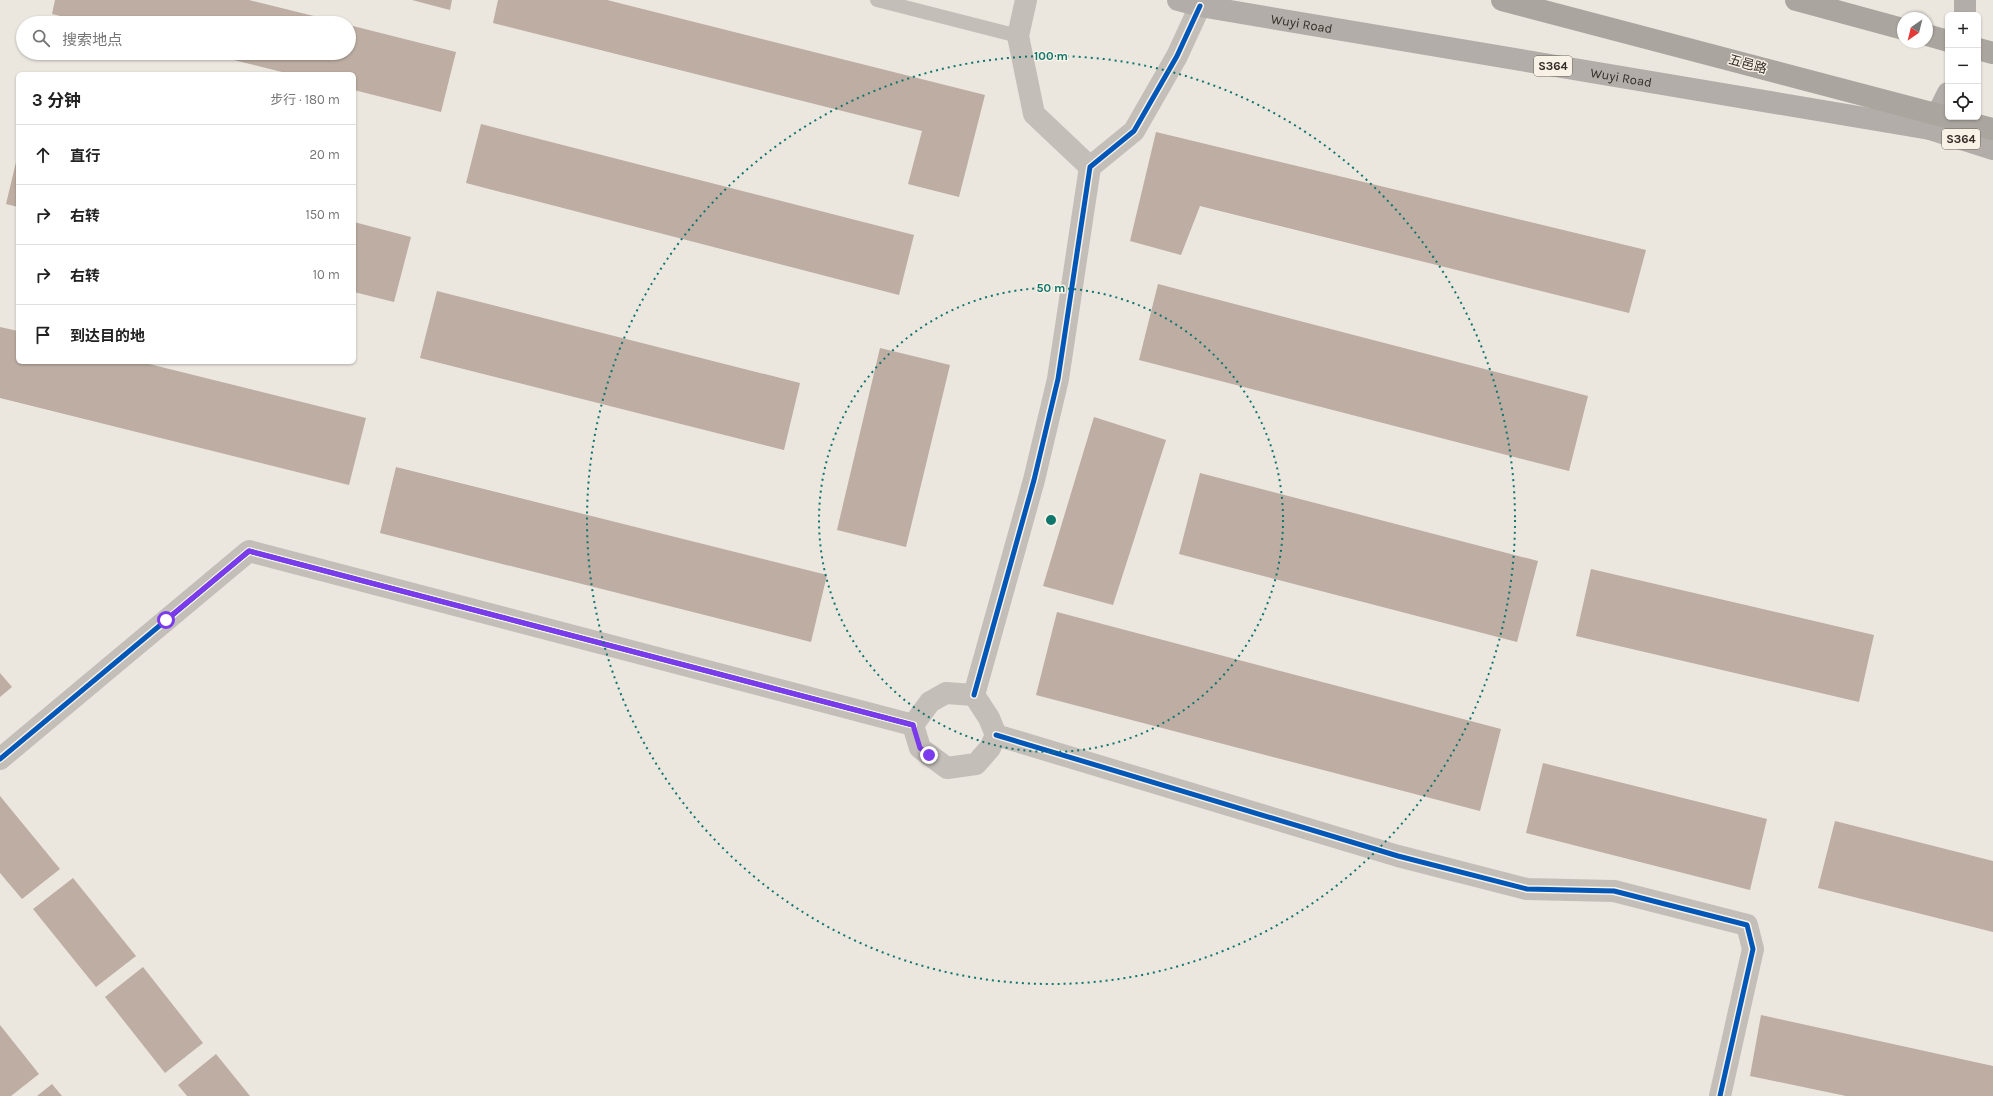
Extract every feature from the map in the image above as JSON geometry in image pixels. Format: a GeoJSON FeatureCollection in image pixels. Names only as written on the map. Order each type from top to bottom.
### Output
{"type":"FeatureCollection","features":[{"type":"Feature","properties":{"kind":"highway","name":"五邑路"},"geometry":{"type":"LineString","coordinates":[[1502,0],[1993,129]]}},
{"type":"Feature","properties":{"kind":"highway"},"geometry":{"type":"LineString","coordinates":[[1796,0],[1897,27]]}},
{"type":"Feature","properties":{"kind":"highway"},"geometry":{"type":"LineString","coordinates":[[1933,37],[1945,40]]}},
{"type":"Feature","properties":{"kind":"highway"},"geometry":{"type":"LineString","coordinates":[[1981,50],[1993,53]]}},
{"type":"Feature","properties":{"kind":"main road","name":"Wuyi Road"},"geometry":{"type":"LineString","coordinates":[[1178,0],[1200,6],[1930,129],[1993,149]]}},
{"type":"Feature","properties":{"kind":"main road"},"geometry":{"type":"LineString","coordinates":[[1965,0],[1965,12]]}},
{"type":"Feature","properties":{"kind":"main road"},"geometry":{"type":"LineString","coordinates":[[1930,129],[1945,99]]}},
{"type":"Feature","properties":{"kind":"street"},"geometry":{"type":"LineString","coordinates":[[1026,0],[1018,36],[1034,114],[1090,167]]}},
{"type":"Feature","properties":{"kind":"street"},"geometry":{"type":"LineString","coordinates":[[913,725],[920,748],[947,768],[976,764],[990,748],[996,735],[989,718],[974,695],[1034,480],[1058,379],[1090,167],[1134,131],[1177,56],[1200,6]]}},
{"type":"Feature","properties":{"kind":"street"},"geometry":{"type":"LineString","coordinates":[[0,759],[249,551],[913,725]]}},
{"type":"Feature","properties":{"kind":"street"},"geometry":{"type":"LineString","coordinates":[[913,725],[930,702],[946,693],[974,695]]}},
{"type":"Feature","properties":{"kind":"street"},"geometry":{"type":"LineString","coordinates":[[996,735],[1398,856],[1527,889],[1614,891],[1747,925],[1753,949],[1720,1096]]}},
{"type":"Feature","properties":{"kind":"lane"},"geometry":{"type":"LineString","coordinates":[[877,0],[1018,36]]}},
{"type":"Feature","properties":{"kind":"building"},"geometry":{"type":"Polygon","coordinates":[[[55,0],[249,0],[314,16],[60,16],[52,14],[55,0]]]}},
{"type":"Feature","properties":{"kind":"building"},"geometry":{"type":"Polygon","coordinates":[[[412,0],[452,0],[450,10],[412,0]]]}},
{"type":"Feature","properties":{"kind":"building"},"geometry":{"type":"Polygon","coordinates":[[[498,0],[607,0],[985,95],[959,197],[908,184],[922,131],[493,23],[498,0]]]}},
{"type":"Feature","properties":{"kind":"building"},"geometry":{"type":"Polygon","coordinates":[[[356,27],[456,52],[441,112],[356,91],[356,72],[282,72],[233,60],[356,60],[356,27]]]}},
{"type":"Feature","properties":{"kind":"building"},"geometry":{"type":"Polygon","coordinates":[[[481,124],[914,235],[899,295],[466,183],[481,124]]]}},
{"type":"Feature","properties":{"kind":"building"},"geometry":{"type":"Polygon","coordinates":[[[1156,132],[1646,250],[1629,313],[1200,206],[1181,255],[1130,241],[1156,132]]]}},
{"type":"Feature","properties":{"kind":"building"},"geometry":{"type":"Polygon","coordinates":[[[16,162],[16,206],[6,204],[16,162]]]}},
{"type":"Feature","properties":{"kind":"building"},"geometry":{"type":"Polygon","coordinates":[[[356,223],[411,237],[394,302],[356,292],[356,223]]]}},
{"type":"Feature","properties":{"kind":"building"},"geometry":{"type":"Polygon","coordinates":[[[1158,284],[1588,396],[1569,471],[1139,360],[1158,284]]]}},
{"type":"Feature","properties":{"kind":"building"},"geometry":{"type":"Polygon","coordinates":[[[437,291],[800,383],[784,450],[420,358],[437,291]]]}},
{"type":"Feature","properties":{"kind":"building"},"geometry":{"type":"Polygon","coordinates":[[[0,327],[16,331],[16,364],[149,364],[366,418],[349,485],[0,398],[0,327]]]}},
{"type":"Feature","properties":{"kind":"building"},"geometry":{"type":"Polygon","coordinates":[[[880,348],[950,365],[906,547],[837,530],[880,348]]]}},
{"type":"Feature","properties":{"kind":"building"},"geometry":{"type":"Polygon","coordinates":[[[1094,417],[1166,440],[1113,605],[1043,586],[1094,417]]]}},
{"type":"Feature","properties":{"kind":"building"},"geometry":{"type":"Polygon","coordinates":[[[396,467],[827,575],[811,642],[380,533],[396,467]]]}},
{"type":"Feature","properties":{"kind":"building"},"geometry":{"type":"Polygon","coordinates":[[[1200,473],[1538,561],[1517,642],[1179,554],[1200,473]]]}},
{"type":"Feature","properties":{"kind":"building"},"geometry":{"type":"Polygon","coordinates":[[[1591,569],[1874,635],[1859,702],[1576,636],[1591,569]]]}},
{"type":"Feature","properties":{"kind":"building"},"geometry":{"type":"Polygon","coordinates":[[[1057,612],[1501,729],[1480,811],[1036,695],[1057,612]]]}},
{"type":"Feature","properties":{"kind":"building"},"geometry":{"type":"Polygon","coordinates":[[[0,673],[12,687],[0,697],[0,673]]]}},
{"type":"Feature","properties":{"kind":"building"},"geometry":{"type":"Polygon","coordinates":[[[1543,763],[1767,819],[1750,890],[1526,833],[1543,763]]]}},
{"type":"Feature","properties":{"kind":"building"},"geometry":{"type":"Polygon","coordinates":[[[0,796],[60,869],[22,899],[0,873],[0,796]]]}},
{"type":"Feature","properties":{"kind":"building"},"geometry":{"type":"Polygon","coordinates":[[[1835,821],[1993,861],[1993,932],[1818,888],[1835,821]]]}},
{"type":"Feature","properties":{"kind":"building"},"geometry":{"type":"Polygon","coordinates":[[[73,878],[136,956],[96,987],[33,909],[73,878]]]}},
{"type":"Feature","properties":{"kind":"building"},"geometry":{"type":"Polygon","coordinates":[[[143,967],[203,1043],[165,1073],[105,997],[143,967]]]}},
{"type":"Feature","properties":{"kind":"building"},"geometry":{"type":"Polygon","coordinates":[[[1761,1015],[1993,1066],[1993,1096],[1846,1096],[1750,1076],[1761,1015]]]}},
{"type":"Feature","properties":{"kind":"building"},"geometry":{"type":"Polygon","coordinates":[[[0,1025],[39,1074],[11,1096],[0,1096],[0,1025]]]}},
{"type":"Feature","properties":{"kind":"building"},"geometry":{"type":"Polygon","coordinates":[[[216,1054],[250,1096],[187,1096],[178,1085],[216,1054]]]}},
{"type":"Feature","properties":{"kind":"building"},"geometry":{"type":"Polygon","coordinates":[[[52,1084],[62,1096],[37,1096],[52,1084]]]}},
{"type":"Feature","properties":{"kind":"cycle path"},"geometry":{"type":"LineString","coordinates":[[974,695],[1034,480],[1058,379],[1090,167],[1134,131],[1177,56],[1200,6]]}},
{"type":"Feature","properties":{"kind":"cycle path"},"geometry":{"type":"LineString","coordinates":[[0,759],[249,551],[913,725]]}},
{"type":"Feature","properties":{"kind":"cycle path"},"geometry":{"type":"LineString","coordinates":[[996,735],[1398,856],[1527,889],[1614,891],[1747,925],[1753,949],[1720,1096]]}},
{"type":"Feature","properties":{"kind":"route"},"geometry":{"type":"LineString","coordinates":[[166,620],[249,551],[913,725],[920,748],[929,755]]}}]}
